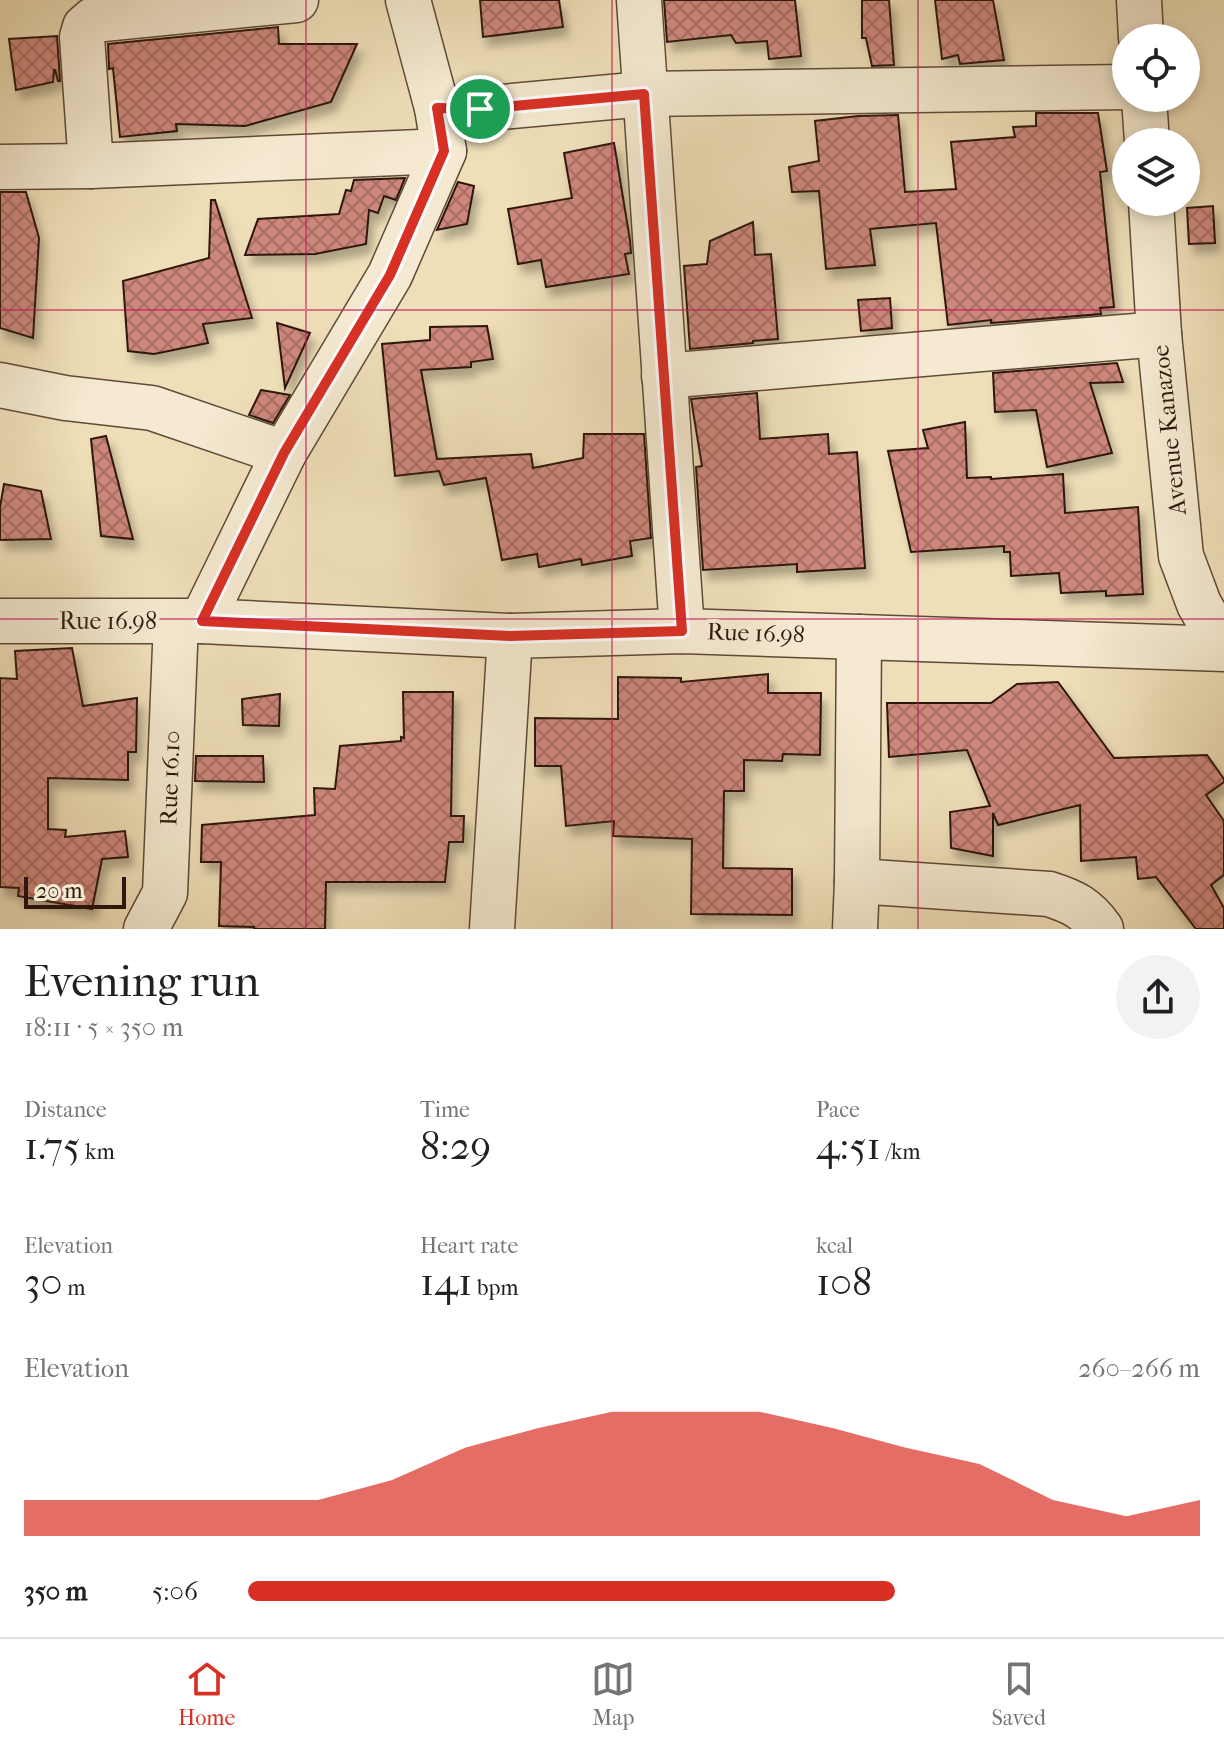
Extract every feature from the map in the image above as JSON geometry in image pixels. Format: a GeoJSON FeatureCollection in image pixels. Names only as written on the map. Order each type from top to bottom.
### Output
{"type":"FeatureCollection","features":[{"type":"Feature","properties":{"kind":"street"},"geometry":{"type":"LineString","coordinates":[[91,166],[82,37],[85,27],[93,20],[130,8],[296,0]]}},
{"type":"Feature","properties":{"kind":"street"},"geometry":{"type":"LineString","coordinates":[[0,167],[444,151],[437,108],[408,0]]}},
{"type":"Feature","properties":{"kind":"street"},"geometry":{"type":"LineString","coordinates":[[639,0],[682,631]]}},
{"type":"Feature","properties":{"kind":"street"},"geometry":{"type":"LineString","coordinates":[[1139,0],[1140,24]]}},
{"type":"Feature","properties":{"kind":"street"},"geometry":{"type":"LineString","coordinates":[[437,108],[480,109],[644,94],[1112,87]]}},
{"type":"Feature","properties":{"kind":"street","name":"Rue 16.10"},"geometry":{"type":"LineString","coordinates":[[146,929],[165,893],[189,621],[390,275],[444,151]]}},
{"type":"Feature","properties":{"kind":"street","name":"Avenue Kanazoe"},"geometry":{"type":"LineString","coordinates":[[1152,216],[1159,334],[1181,556],[1199,604],[1224,649]]}},
{"type":"Feature","properties":{"kind":"street"},"geometry":{"type":"LineString","coordinates":[[664,376],[1159,334]]}},
{"type":"Feature","properties":{"kind":"street"},"geometry":{"type":"LineString","coordinates":[[0,385],[65,398],[152,408],[284,453]]}},
{"type":"Feature","properties":{"kind":"street","name":"Rue 16.98"},"geometry":{"type":"LineString","coordinates":[[0,621],[189,621],[510,636],[682,631],[1224,649]]}},
{"type":"Feature","properties":{"kind":"street"},"geometry":{"type":"LineString","coordinates":[[492,929],[510,636]]}},
{"type":"Feature","properties":{"kind":"street"},"geometry":{"type":"LineString","coordinates":[[855,929],[859,637]]}},
{"type":"Feature","properties":{"kind":"street"},"geometry":{"type":"LineString","coordinates":[[857,881],[1049,894],[1075,902],[1094,918],[1101,929]]}},
{"type":"Feature","properties":{"kind":"building"},"geometry":{"type":"Polygon","coordinates":[[[480,0],[559,0],[563,27],[483,37],[480,0]]]}},
{"type":"Feature","properties":{"kind":"building"},"geometry":{"type":"Polygon","coordinates":[[[664,0],[795,0],[801,56],[769,59],[767,41],[736,43],[731,35],[667,42],[664,0]]]}},
{"type":"Feature","properties":{"kind":"building"},"geometry":{"type":"Polygon","coordinates":[[[862,0],[889,0],[894,65],[872,66],[866,38],[862,38],[862,0]]]}},
{"type":"Feature","properties":{"kind":"building"},"geometry":{"type":"Polygon","coordinates":[[[935,0],[993,0],[1004,60],[960,64],[958,55],[942,59],[935,0]]]}},
{"type":"Feature","properties":{"kind":"building"},"geometry":{"type":"Polygon","coordinates":[[[278,27],[279,44],[357,44],[331,102],[245,126],[176,124],[177,131],[120,137],[108,44],[278,27]]]}},
{"type":"Feature","properties":{"kind":"building"},"geometry":{"type":"Polygon","coordinates":[[[57,36],[60,81],[54,70],[53,82],[16,90],[9,39],[57,36]]]}},
{"type":"Feature","properties":{"kind":"building"},"geometry":{"type":"Polygon","coordinates":[[[1036,113],[1098,113],[1107,171],[1100,172],[1114,307],[1100,308],[1101,314],[948,325],[936,223],[870,229],[875,265],[826,269],[819,191],[792,192],[789,167],[819,161],[815,121],[898,115],[905,192],[956,189],[951,142],[1015,137],[1013,127],[1036,126],[1036,113]]]}},
{"type":"Feature","properties":{"kind":"building"},"geometry":{"type":"Polygon","coordinates":[[[614,143],[630,240],[631,253],[625,254],[629,274],[546,287],[541,260],[518,264],[508,209],[572,198],[564,153],[614,143]]]}},
{"type":"Feature","properties":{"kind":"building"},"geometry":{"type":"Polygon","coordinates":[[[405,178],[396,200],[384,196],[378,213],[369,210],[366,244],[315,254],[245,255],[258,219],[339,214],[346,190],[351,191],[354,180],[405,178]]]}},
{"type":"Feature","properties":{"kind":"building"},"geometry":{"type":"Polygon","coordinates":[[[458,182],[474,186],[467,224],[437,230],[458,182]]]}},
{"type":"Feature","properties":{"kind":"building"},"geometry":{"type":"Polygon","coordinates":[[[0,192],[26,192],[39,238],[33,338],[0,328],[0,192]]]}},
{"type":"Feature","properties":{"kind":"building"},"geometry":{"type":"Polygon","coordinates":[[[211,200],[215,200],[252,318],[203,324],[208,343],[154,354],[128,351],[123,281],[209,258],[211,200]]]}},
{"type":"Feature","properties":{"kind":"building"},"geometry":{"type":"Polygon","coordinates":[[[1213,206],[1215,243],[1189,244],[1187,216],[1200,216],[1200,207],[1213,206]]]}},
{"type":"Feature","properties":{"kind":"building"},"geometry":{"type":"Polygon","coordinates":[[[753,222],[755,255],[771,254],[778,339],[690,349],[684,266],[707,264],[710,241],[753,222]]]}},
{"type":"Feature","properties":{"kind":"building"},"geometry":{"type":"Polygon","coordinates":[[[890,298],[892,328],[861,331],[858,300],[890,298]]]}},
{"type":"Feature","properties":{"kind":"building"},"geometry":{"type":"Polygon","coordinates":[[[277,323],[310,333],[285,388],[277,323]]]}},
{"type":"Feature","properties":{"kind":"building"},"geometry":{"type":"Polygon","coordinates":[[[487,326],[493,359],[471,362],[471,367],[421,370],[437,459],[531,454],[533,468],[583,458],[584,434],[644,434],[651,538],[630,541],[632,556],[582,565],[581,559],[539,567],[537,554],[502,560],[486,478],[444,485],[439,471],[395,476],[382,344],[430,340],[430,327],[487,326]]]}},
{"type":"Feature","properties":{"kind":"building"},"geometry":{"type":"Polygon","coordinates":[[[1117,363],[1123,382],[1090,383],[1112,453],[1047,467],[1036,410],[995,412],[993,373],[1117,363]]]}},
{"type":"Feature","properties":{"kind":"building"},"geometry":{"type":"Polygon","coordinates":[[[261,390],[290,395],[273,423],[249,415],[261,390]]]}},
{"type":"Feature","properties":{"kind":"building"},"geometry":{"type":"Polygon","coordinates":[[[757,393],[760,439],[828,434],[829,454],[857,452],[865,568],[797,572],[797,564],[703,570],[696,467],[702,466],[691,399],[757,393]]]}},
{"type":"Feature","properties":{"kind":"building"},"geometry":{"type":"Polygon","coordinates":[[[965,422],[967,478],[1063,474],[1065,513],[1138,507],[1143,594],[1106,596],[1106,591],[1061,593],[1059,573],[1011,576],[1010,552],[1004,552],[1004,546],[911,552],[888,451],[928,448],[923,430],[965,422]]]}},
{"type":"Feature","properties":{"kind":"building"},"geometry":{"type":"Polygon","coordinates":[[[106,436],[133,539],[101,536],[91,439],[106,436]]]}},
{"type":"Feature","properties":{"kind":"building"},"geometry":{"type":"Polygon","coordinates":[[[4,484],[41,491],[51,539],[0,540],[4,484]]]}},
{"type":"Feature","properties":{"kind":"building"},"geometry":{"type":"Polygon","coordinates":[[[72,648],[83,706],[137,698],[136,752],[128,752],[128,780],[48,778],[48,829],[66,830],[65,837],[125,831],[128,857],[102,859],[92,909],[18,896],[19,888],[0,887],[0,678],[17,679],[15,651],[72,648]]]}},
{"type":"Feature","properties":{"kind":"building"},"geometry":{"type":"Polygon","coordinates":[[[768,674],[768,693],[821,693],[820,755],[783,754],[782,761],[744,760],[744,791],[724,791],[723,868],[792,869],[792,915],[691,914],[692,839],[613,836],[614,821],[566,826],[561,766],[535,766],[535,718],[618,719],[618,677],[681,678],[681,682],[768,674]]]}},
{"type":"Feature","properties":{"kind":"building"},"geometry":{"type":"Polygon","coordinates":[[[1058,682],[1114,758],[1207,755],[1224,779],[1206,795],[1224,821],[1224,875],[1211,885],[1224,908],[1224,929],[1196,929],[1156,877],[1138,879],[1136,857],[1081,861],[1080,805],[998,825],[993,813],[993,856],[951,848],[950,812],[990,806],[967,750],[889,757],[887,703],[991,703],[1017,684],[1058,682]]]}},
{"type":"Feature","properties":{"kind":"building"},"geometry":{"type":"Polygon","coordinates":[[[403,692],[453,692],[451,816],[464,816],[463,842],[449,842],[445,882],[326,882],[325,929],[219,926],[221,862],[201,862],[202,825],[315,815],[314,788],[335,789],[340,746],[401,741],[401,737],[404,738],[403,692]]]}},
{"type":"Feature","properties":{"kind":"building"},"geometry":{"type":"Polygon","coordinates":[[[280,694],[279,726],[243,725],[242,699],[280,694]]]}},
{"type":"Feature","properties":{"kind":"building"},"geometry":{"type":"Polygon","coordinates":[[[196,756],[263,756],[264,782],[195,781],[196,756]]]}},
{"type":"Feature","properties":{"kind":"route"},"geometry":{"type":"LineString","coordinates":[[644,94],[682,631],[510,636],[202,621],[284,453],[390,275],[444,151],[437,108],[480,109],[644,94]]}}]}
